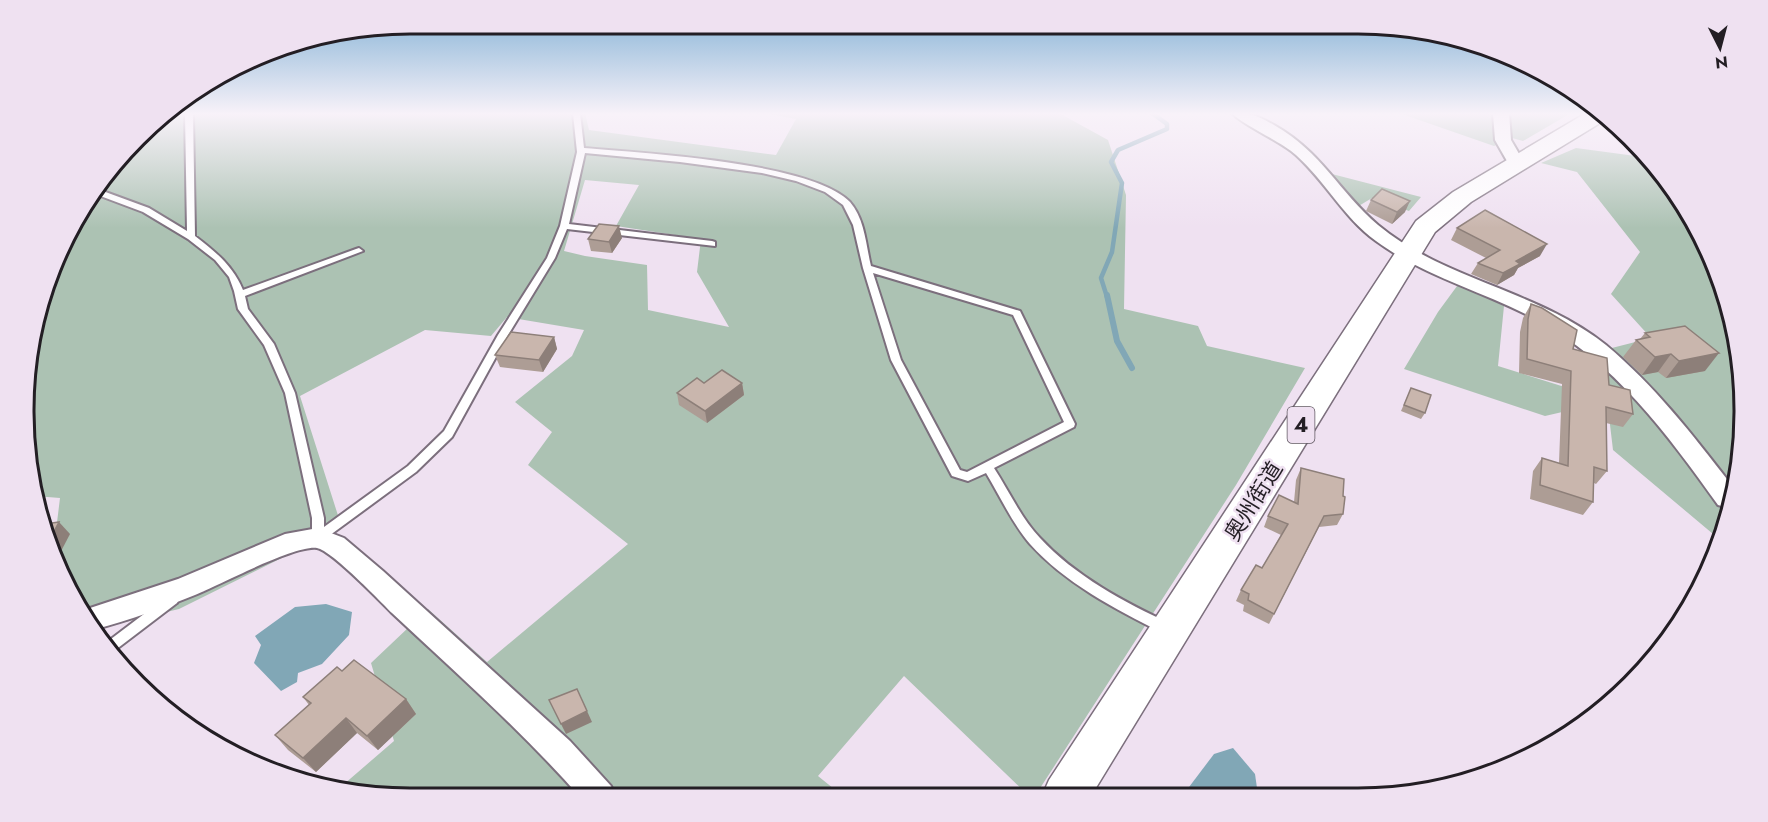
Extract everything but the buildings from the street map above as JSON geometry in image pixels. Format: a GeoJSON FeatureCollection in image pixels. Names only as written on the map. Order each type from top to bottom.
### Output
{"type":"FeatureCollection","features":[{"type":"Feature","properties":{"kind":"highway","name":"奥州街道"},"geometry":{"type":"LineString","coordinates":[[1070,788],[1425,227],[1442,211],[1538,151]]}},
{"type":"Feature","properties":{"kind":"street"},"geometry":{"type":"LineString","coordinates":[[1301,151],[1361,220],[1408,254],[1543,314],[1590,345],[1634,384],[1678,432],[1724,494]]}},
{"type":"Feature","properties":{"kind":"street"},"geometry":{"type":"LineString","coordinates":[[1510,151],[1517,164]]}},
{"type":"Feature","properties":{"kind":"street"},"geometry":{"type":"LineString","coordinates":[[97,618],[134,607],[187,587],[294,542],[318,538],[335,545],[374,579],[559,752],[592,788]]}},
{"type":"Feature","properties":{"kind":"lane"},"geometry":{"type":"LineString","coordinates":[[190,151],[191,237]]}},
{"type":"Feature","properties":{"kind":"lane"},"geometry":{"type":"LineString","coordinates":[[318,538],[412,469],[448,434],[503,335],[551,258],[564,226],[581,151]]}},
{"type":"Feature","properties":{"kind":"lane"},"geometry":{"type":"LineString","coordinates":[[594,151],[778,173],[824,188],[847,204],[855,219],[867,268],[896,360],[956,473],[968,477],[1070,424],[1017,313],[867,268]]}},
{"type":"Feature","properties":{"kind":"lane"},"geometry":{"type":"LineString","coordinates":[[103,194],[146,210],[191,237],[218,258],[233,276],[243,309],[269,344],[290,393],[318,518],[318,538]]}},
{"type":"Feature","properties":{"kind":"lane"},"geometry":{"type":"LineString","coordinates":[[564,226],[712,244]]}},
{"type":"Feature","properties":{"kind":"lane"},"geometry":{"type":"LineString","coordinates":[[240,295],[359,251]]}},
{"type":"Feature","properties":{"kind":"lane"},"geometry":{"type":"LineString","coordinates":[[988,467],[1035,541],[1066,567],[1124,608],[1171,631]]}},
{"type":"Feature","properties":{"kind":"lane"},"geometry":{"type":"LineString","coordinates":[[115,644],[187,587]]}},
{"type":"Feature","properties":{"kind":"green space"},"geometry":{"type":"Polygon","coordinates":[[[139,151],[749,151],[776,155],[778,151],[1112,151],[1126,195],[1124,309],[1198,326],[1207,346],[1305,368],[1236,485],[1040,788],[1021,788],[904,676],[818,776],[833,788],[411,788],[347,782],[394,741],[371,663],[428,609],[487,662],[628,544],[528,465],[552,432],[515,402],[572,356],[584,330],[507,317],[491,336],[425,330],[300,396],[342,528],[179,609],[103,627],[73,578],[55,536],[60,498],[45,497],[35,436],[35,386],[47,314],[73,244],[112,182],[139,151]],[[585,180],[564,251],[647,265],[648,310],[729,327],[697,272],[701,239],[616,226],[639,185],[585,180]]]}},
{"type":"Feature","properties":{"kind":"green space"},"geometry":{"type":"Polygon","coordinates":[[[1568,151],[1601,151],[1633,156],[1656,182],[1695,244],[1721,314],[1733,386],[1733,436],[1730,460],[1721,508],[1713,534],[1613,450],[1604,374],[1604,350],[1651,338],[1611,294],[1640,252],[1577,172],[1541,163],[1568,151]]]}},
{"type":"Feature","properties":{"kind":"green space"},"geometry":{"type":"Polygon","coordinates":[[[1328,173],[1421,197],[1409,211],[1372,198],[1357,207],[1328,173]]]}},
{"type":"Feature","properties":{"kind":"green space"},"geometry":{"type":"Polygon","coordinates":[[[1460,282],[1504,306],[1498,366],[1571,389],[1571,410],[1545,416],[1404,369],[1438,312],[1460,282]]]}},
{"type":"Feature","properties":{"kind":"water"},"geometry":{"type":"Polygon","coordinates":[[[326,604],[352,612],[349,635],[322,664],[298,673],[297,682],[281,691],[254,663],[261,645],[255,636],[295,607],[326,604]]]}},
{"type":"Feature","properties":{"kind":"water"},"geometry":{"type":"Polygon","coordinates":[[[1233,748],[1255,774],[1257,788],[1188,788],[1214,754],[1233,748]]]}},
{"type":"Feature","properties":{"kind":"waterway"},"geometry":{"type":"LineString","coordinates":[[1107,297],[1101,278],[1112,252],[1122,183],[1111,162],[1117,151]]}},
{"type":"Feature","properties":{"kind":"waterway"},"geometry":{"type":"LineString","coordinates":[[1107,295],[1117,341],[1132,368]]}}]}
